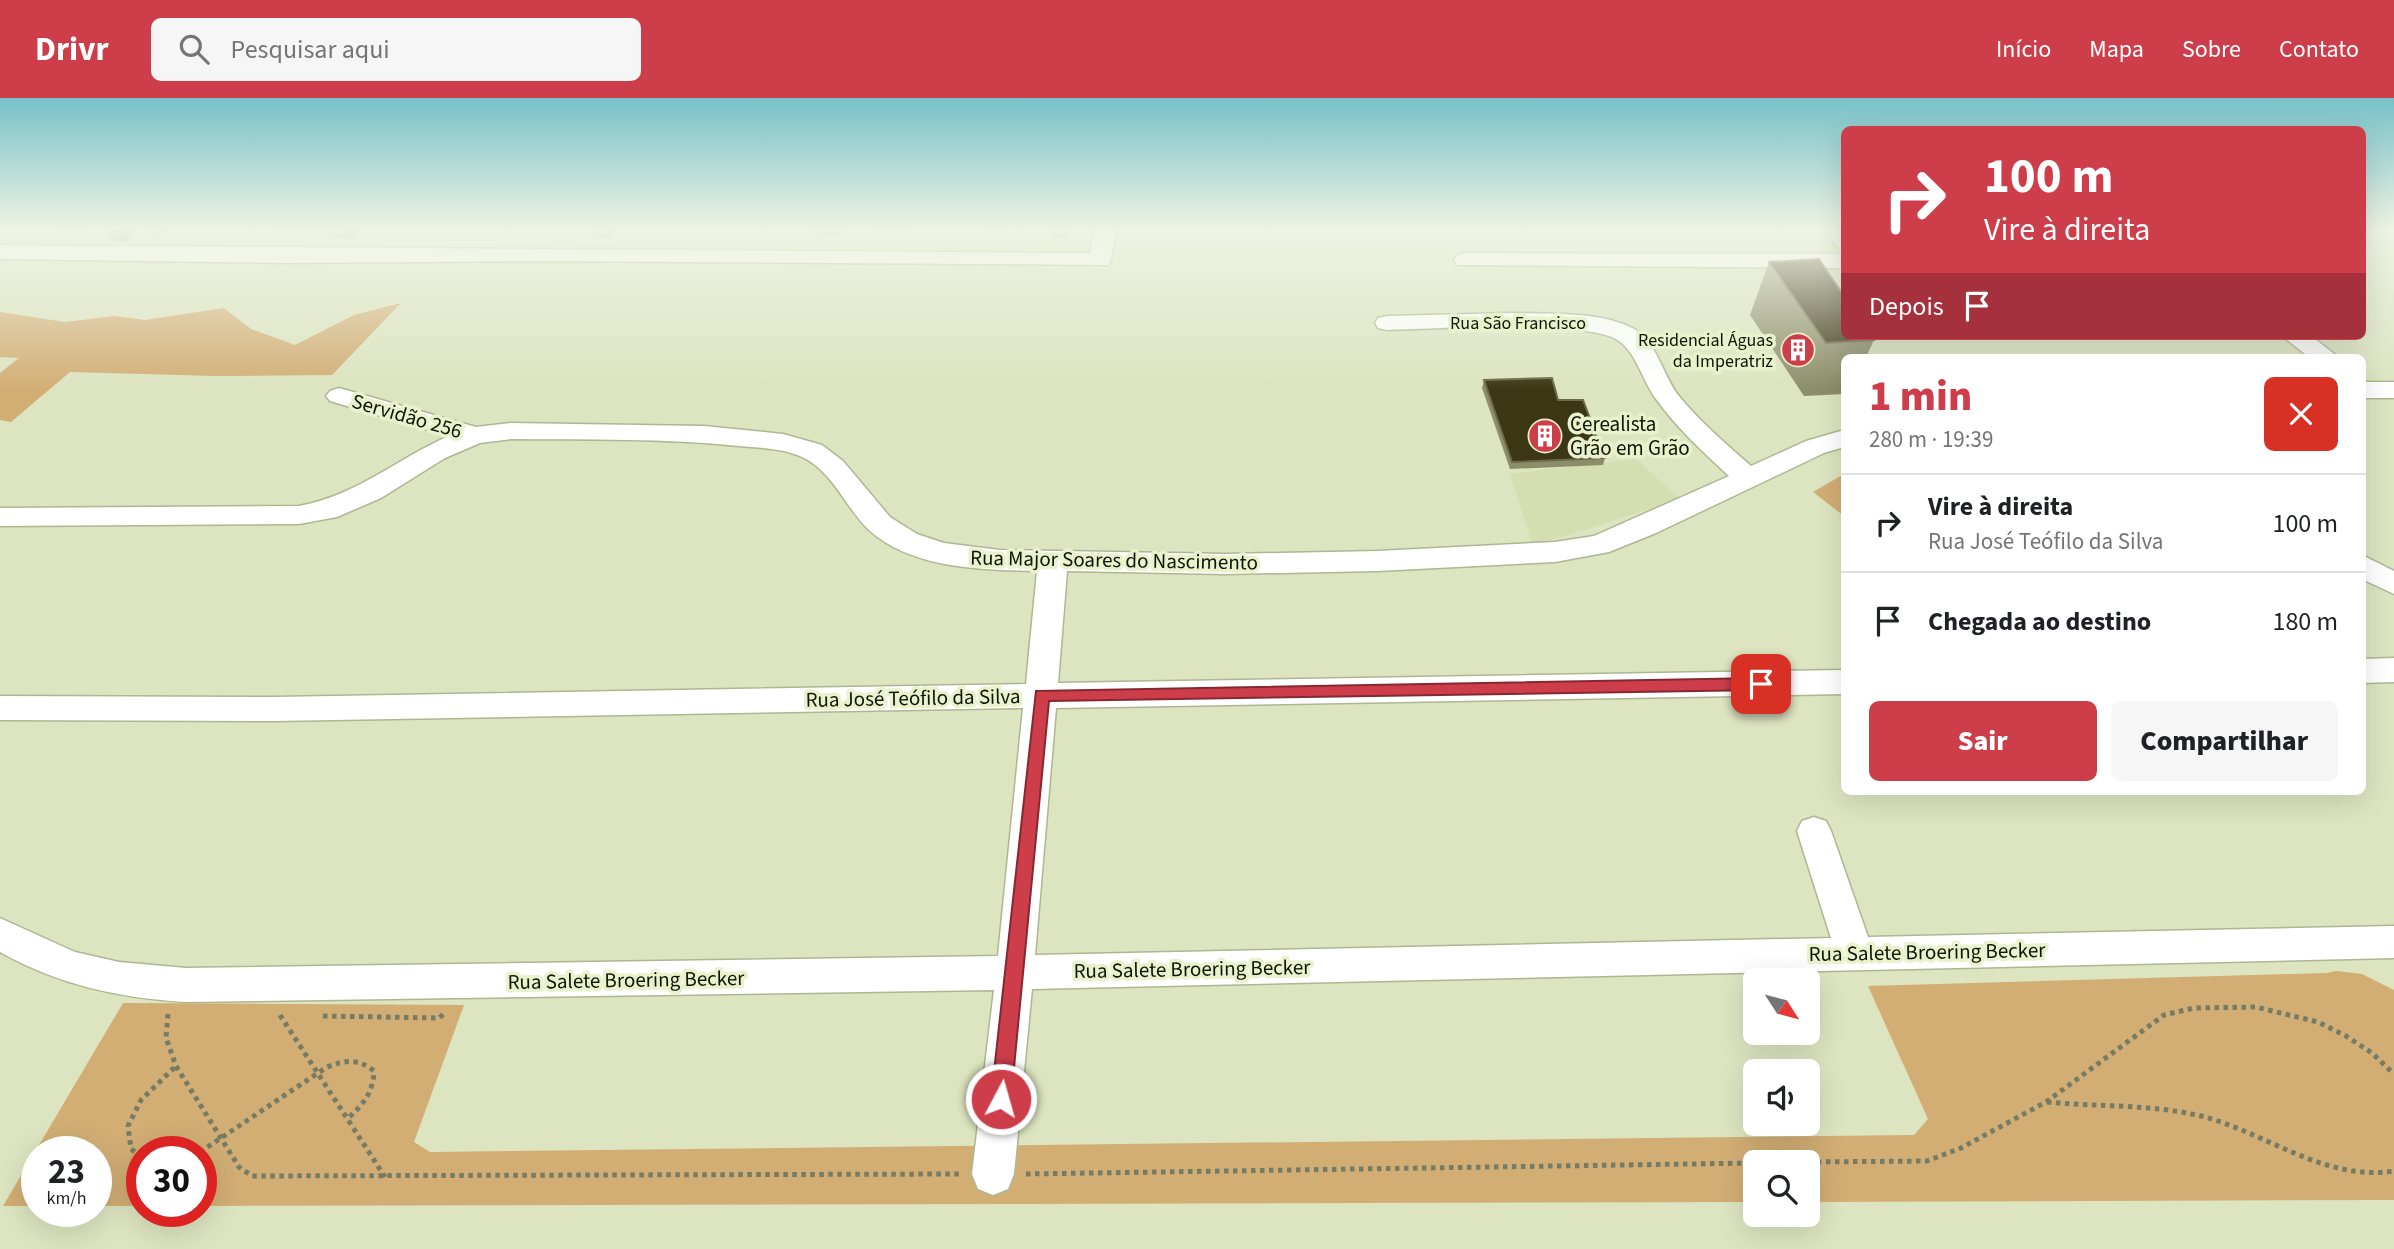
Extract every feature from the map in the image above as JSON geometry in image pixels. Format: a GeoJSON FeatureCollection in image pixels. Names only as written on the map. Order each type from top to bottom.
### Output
{"type":"FeatureCollection","features":[{"type":"Feature","properties":{"kind":"street","name":"Rua São Francisco"},"geometry":{"type":"LineString","coordinates":[[1387,323],[1578,322],[1615,327],[1633,340],[1661,390],[1679,413],[1746,477]]}},
{"type":"Feature","properties":{"kind":"street"},"geometry":{"type":"LineString","coordinates":[[2300,340],[2321,354]]}},
{"type":"Feature","properties":{"kind":"street","name":"Servidão 256"},"geometry":{"type":"LineString","coordinates":[[339,396],[475,435]]}},
{"type":"Feature","properties":{"kind":"street","name":"Rua Major Soares do Nascimento"},"geometry":{"type":"LineString","coordinates":[[0,517],[256,517],[313,513],[371,492],[436,452],[475,435],[511,431],[690,434],[783,442],[813,451],[833,467],[880,524],[907,541],[932,551],[963,557],[1239,564],[1391,560],[1570,550],[1599,545],[1746,477],[1815,447],[1841,439]]}},
{"type":"Feature","properties":{"kind":"street"},"geometry":{"type":"LineString","coordinates":[[993,1174],[1015,973],[1053,561]]}},
{"type":"Feature","properties":{"kind":"street"},"geometry":{"type":"LineString","coordinates":[[2366,567],[2394,584]]}},
{"type":"Feature","properties":{"kind":"street"},"geometry":{"type":"LineString","coordinates":[[2366,671],[2394,670]]}},
{"type":"Feature","properties":{"kind":"street","name":"Rua José Teófilo da Silva"},"geometry":{"type":"LineString","coordinates":[[3,722],[74,709],[275,709],[1841,682]]}},
{"type":"Feature","properties":{"kind":"street"},"geometry":{"type":"LineString","coordinates":[[1814,831],[1855,953]]}},
{"type":"Feature","properties":{"kind":"street","name":"Rua Salete Broering Becker"},"geometry":{"type":"LineString","coordinates":[[0,934],[53,961],[119,979],[174,985],[482,983],[1015,973],[2394,942]]}},
{"type":"Feature","properties":{"kind":"path"},"geometry":{"type":"LineString","coordinates":[[1820,1162],[1927,1161],[1961,1148],[2046,1102],[2164,1015],[2203,1006],[2251,1007],[2311,1020],[2351,1038],[2394,1074]]}},
{"type":"Feature","properties":{"kind":"path"},"geometry":{"type":"LineString","coordinates":[[168,1014],[166,1038],[176,1066],[239,1167],[252,1177],[993,1174],[1743,1163]]}},
{"type":"Feature","properties":{"kind":"path"},"geometry":{"type":"LineString","coordinates":[[280,1015],[384,1177]]}},
{"type":"Feature","properties":{"kind":"path"},"geometry":{"type":"LineString","coordinates":[[217,1141],[317,1073],[346,1060],[363,1061],[374,1071],[374,1087],[364,1104],[347,1119]]}},
{"type":"Feature","properties":{"kind":"path"},"geometry":{"type":"LineString","coordinates":[[129,1136],[128,1126],[141,1100],[176,1066]]}},
{"type":"Feature","properties":{"kind":"path"},"geometry":{"type":"LineString","coordinates":[[2046,1102],[2083,1106],[2148,1106],[2184,1112],[2253,1133],[2347,1171],[2367,1174],[2394,1171]]}},
{"type":"Feature","properties":{"kind":"shaded area"},"geometry":{"type":"Polygon","coordinates":[[[401,303],[332,375],[216,376],[70,372],[11,422],[0,420],[0,373],[19,358],[0,357],[0,312],[65,322],[114,316],[145,320],[224,308],[251,329],[295,345],[354,315],[401,303]]]}},
{"type":"Feature","properties":{"kind":"shaded area"},"geometry":{"type":"Polygon","coordinates":[[[1636,459],[1680,499],[1533,546],[1510,474],[1636,459]]]}},
{"type":"Feature","properties":{"kind":"shaded area"},"geometry":{"type":"Polygon","coordinates":[[[1841,476],[1841,514],[1813,492],[1841,476]]]}},
{"type":"Feature","properties":{"kind":"shaded area"},"geometry":{"type":"Polygon","coordinates":[[[2336,971],[2362,974],[2394,990],[2394,1200],[1820,1202],[1820,1150],[1743,1150],[1743,1202],[217,1206],[217,1136],[126,1136],[126,1206],[112,1206],[112,1136],[44,1136],[123,1003],[464,1005],[414,1142],[430,1152],[1914,1135],[1928,1119],[1868,986],[2336,971]]]}},
{"type":"Feature","properties":{"kind":"shaded area"},"geometry":{"type":"Polygon","coordinates":[[[21,1176],[21,1206],[3,1206],[21,1176]]]}},
{"type":"Feature","properties":{"kind":"building"},"geometry":{"type":"Polygon","coordinates":[[[1784,283],[1835,283],[1841,292],[1841,340],[1874,340],[1826,343],[1784,283]]]}},
{"type":"Feature","properties":{"kind":"building","name":"Cerealista Grão em Grão"},"geometry":{"type":"Polygon","coordinates":[[[1552,378],[1558,400],[1583,400],[1605,458],[1512,462],[1484,380],[1552,378]]]}},
{"type":"Feature","properties":{"kind":"place","name":"Residencial Águas da Imperatriz"},"geometry":{"type":"Point","coordinates":[1798,350]}},
{"type":"Feature","properties":{"kind":"place","name":"Cerealista Grão em Grão"},"geometry":{"type":"Point","coordinates":[1545,436]}},
{"type":"Feature","properties":{"kind":"route"},"geometry":{"type":"LineString","coordinates":[[1001,1099],[1041,695],[1761,684]]}}]}
